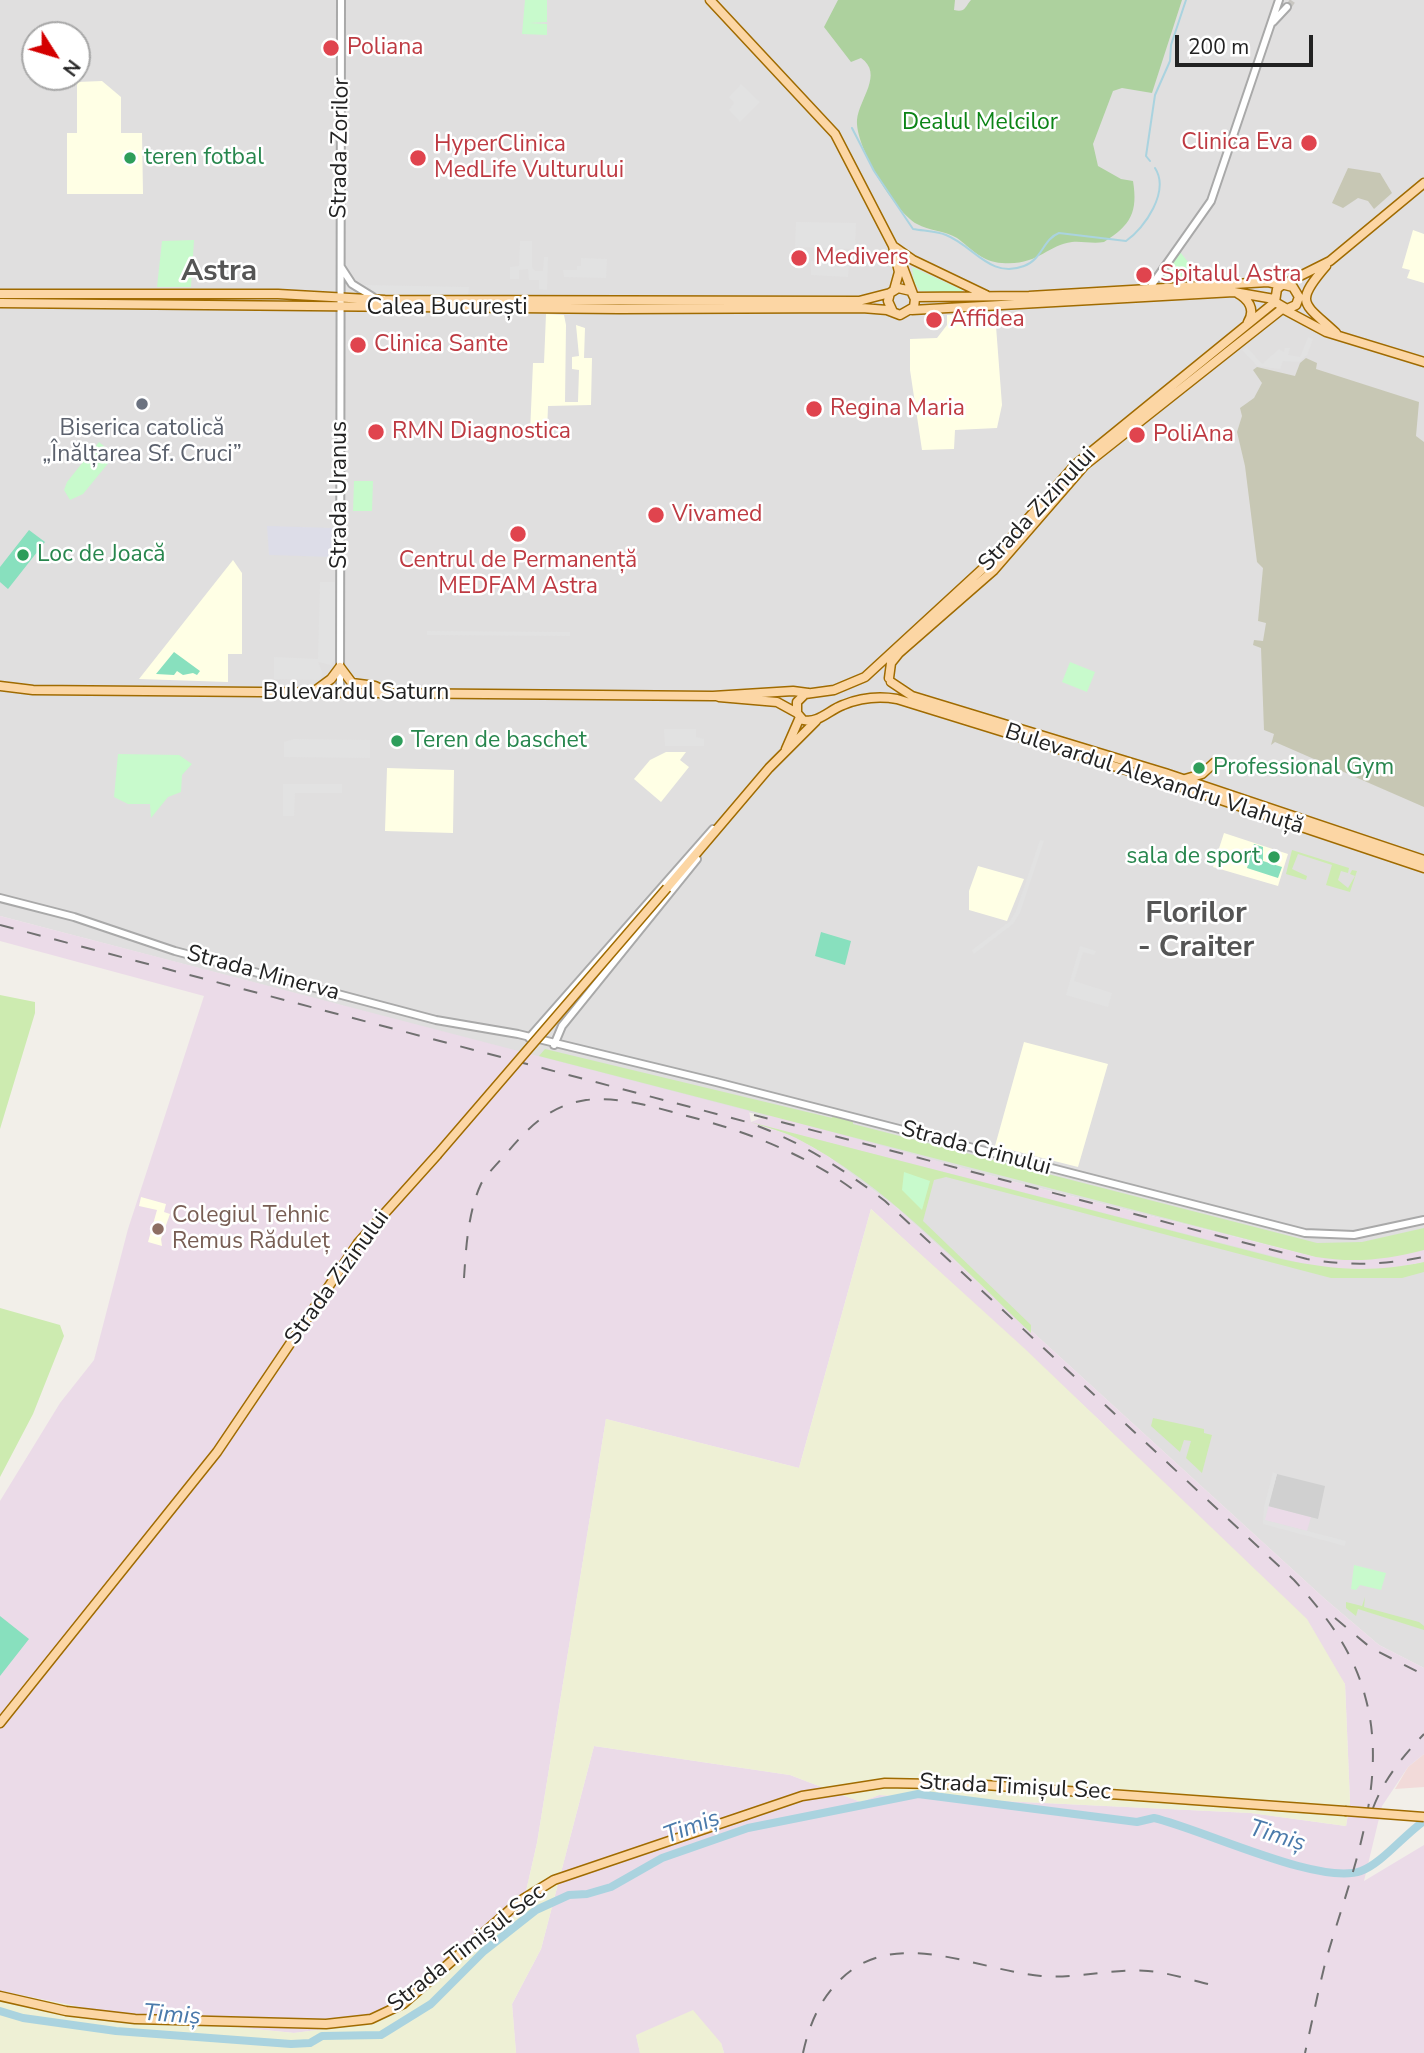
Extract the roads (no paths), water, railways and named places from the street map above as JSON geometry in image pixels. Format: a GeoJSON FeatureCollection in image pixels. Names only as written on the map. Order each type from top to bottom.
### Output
{"type":"FeatureCollection","features":[{"type":"Feature","properties":{"kind":"main road"},"geometry":{"type":"LineString","coordinates":[[713,2],[835,134],[905,265],[914,295],[912,310]]}},
{"type":"Feature","properties":{"kind":"main road"},"geometry":{"type":"LineString","coordinates":[[1336,333],[1309,308],[1304,296],[1307,288],[1330,261],[1424,183]]}},
{"type":"Feature","properties":{"kind":"main road"},"geometry":{"type":"LineString","coordinates":[[893,246],[899,272],[888,301],[893,312],[904,315],[912,310],[1234,292],[1275,301],[1314,328],[1424,362]]}},
{"type":"Feature","properties":{"kind":"main road"},"geometry":{"type":"LineString","coordinates":[[893,246],[922,264],[992,297]]}},
{"type":"Feature","properties":{"kind":"main road"},"geometry":{"type":"LineString","coordinates":[[1275,301],[1275,293],[1283,285],[1330,261]]}},
{"type":"Feature","properties":{"kind":"main road"},"geometry":{"type":"LineString","coordinates":[[892,291],[902,287],[914,295],[992,297],[1268,282],[1293,287],[1299,297],[1293,307],[1284,309]]}},
{"type":"Feature","properties":{"kind":"main road","name":"Calea București"},"geometry":{"type":"LineString","coordinates":[[0,294],[340,296],[385,300],[859,301],[892,291]]}},
{"type":"Feature","properties":{"kind":"main road"},"geometry":{"type":"LineString","coordinates":[[1234,292],[1250,305],[1252,313],[1247,324]]}},
{"type":"Feature","properties":{"kind":"main road","name":"Strada Zizinului"},"geometry":{"type":"LineString","coordinates":[[868,675],[990,562],[1076,464],[1275,301]]}},
{"type":"Feature","properties":{"kind":"main road","name":"Calea București"},"geometry":{"type":"LineString","coordinates":[[0,303],[862,308],[893,312]]}},
{"type":"Feature","properties":{"kind":"main road","name":"Strada Zizinului"},"geometry":{"type":"LineString","coordinates":[[890,680],[891,663],[899,653],[994,569],[1075,474],[1284,309]]}},
{"type":"Feature","properties":{"kind":"main road"},"geometry":{"type":"LineString","coordinates":[[312,693],[331,679],[340,667],[352,683],[374,686],[389,693]]}},
{"type":"Feature","properties":{"kind":"main road"},"geometry":{"type":"LineString","coordinates":[[818,719],[846,704],[877,697],[888,693],[890,680],[881,671],[868,675],[864,688],[877,697]]}},
{"type":"Feature","properties":{"kind":"main road","name":"Bulevardul Saturn"},"geometry":{"type":"LineString","coordinates":[[713,695],[750,691],[811,694],[842,688],[868,675]]}},
{"type":"Feature","properties":{"kind":"main road","name":"Bulevardul Alexandru Vlahuță"},"geometry":{"type":"LineString","coordinates":[[890,680],[912,696],[1185,779],[1424,860]]}},
{"type":"Feature","properties":{"kind":"main road","name":"Bulevardul Saturn"},"geometry":{"type":"LineString","coordinates":[[0,685],[53,690],[713,695],[777,702],[799,715],[818,719]]}},
{"type":"Feature","properties":{"kind":"main road"},"geometry":{"type":"LineString","coordinates":[[811,694],[823,703],[818,719]]}},
{"type":"Feature","properties":{"kind":"main road","name":"Strada Zizinului"},"geometry":{"type":"LineString","coordinates":[[785,751],[799,726],[799,699],[811,694]]}},
{"type":"Feature","properties":{"kind":"main road","name":"Bulevardul Alexandru Vlahuță"},"geometry":{"type":"LineString","coordinates":[[877,697],[1152,777],[1424,867]]}},
{"type":"Feature","properties":{"kind":"main road","name":"Strada Zizinului"},"geometry":{"type":"LineString","coordinates":[[0,1723],[217,1452],[358,1243],[437,1155],[726,818],[785,751],[818,719]]}},
{"type":"Feature","properties":{"kind":"main road"},"geometry":{"type":"LineString","coordinates":[[1185,779],[1202,774],[1214,763]]}},
{"type":"Feature","properties":{"kind":"main road","name":"Strada Timișul Sec"},"geometry":{"type":"LineString","coordinates":[[0,1996],[66,2011],[135,2020],[326,2024],[371,2019],[392,2012],[410,1999],[514,1906],[554,1880],[802,1796],[874,1784],[985,1785],[1424,1817]]}},
{"type":"Feature","properties":{"kind":"street","name":"Strada Zorilor"},"geometry":{"type":"LineString","coordinates":[[340,296],[341,0]]}},
{"type":"Feature","properties":{"kind":"street"},"geometry":{"type":"LineString","coordinates":[[1272,23],[1288,7],[1282,6],[1279,0]]}},
{"type":"Feature","properties":{"kind":"street"},"geometry":{"type":"LineString","coordinates":[[1149,289],[1210,201],[1279,0]]}},
{"type":"Feature","properties":{"kind":"street"},"geometry":{"type":"LineString","coordinates":[[340,264],[356,288],[385,300]]}},
{"type":"Feature","properties":{"kind":"street","name":"Strada Uranus"},"geometry":{"type":"LineString","coordinates":[[340,296],[340,693]]}},
{"type":"Feature","properties":{"kind":"street","name":"Strada Zizinului"},"geometry":{"type":"LineString","coordinates":[[554,1045],[562,1026],[726,818]]}},
{"type":"Feature","properties":{"kind":"street","name":"Strada Zizinului"},"geometry":{"type":"LineString","coordinates":[[529,1038],[701,839],[726,818]]}},
{"type":"Feature","properties":{"kind":"street","name":"Strada Minerva"},"geometry":{"type":"LineString","coordinates":[[0,898],[74,917],[197,957],[436,1020],[529,1038]]}},
{"type":"Feature","properties":{"kind":"street","name":"Strada Crinului"},"geometry":{"type":"LineString","coordinates":[[529,1038],[774,1096],[1304,1233],[1354,1236],[1424,1220]]}},
{"type":"Feature","properties":{"kind":"waterway"},"geometry":{"type":"LineString","coordinates":[[1150,161],[1146,156],[1155,95],[1170,61],[1171,45],[1186,0]]}},
{"type":"Feature","properties":{"kind":"waterway"},"geometry":{"type":"LineString","coordinates":[[852,128],[874,171],[913,229],[946,235],[983,260],[1001,268],[1012,269],[1030,263],[1049,240],[1059,233],[1126,241],[1141,227],[1157,198],[1159,177],[1155,168]]}},
{"type":"Feature","properties":{"kind":"waterway","name":"Timiș"},"geometry":{"type":"LineString","coordinates":[[0,2011],[23,2018],[116,2031],[291,2044],[310,2043],[322,2036],[381,2035],[431,2004],[484,1951],[536,1910],[569,1895],[587,1894],[611,1887],[662,1858],[748,1828],[918,1794],[1137,1822],[1154,1818],[1290,1864],[1318,1871],[1342,1873],[1361,1871],[1369,1867],[1424,1821]]}},
{"type":"Feature","properties":{"kind":"tunnel"},"geometry":{"type":"LineString","coordinates":[[1289,6],[1293,0]]}},
{"type":"Feature","properties":{"kind":"railway"},"geometry":{"type":"LineString","coordinates":[[0,925],[747,1122],[784,1137],[819,1156],[885,1201],[1294,1580],[1337,1634],[1353,1663],[1365,1696],[1371,1729],[1373,1762],[1370,1796],[1364,1830],[1326,1960],[1305,2053]]}},
{"type":"Feature","properties":{"kind":"railway"},"geometry":{"type":"LineString","coordinates":[[464,1278],[470,1218],[481,1184],[531,1127],[561,1107],[586,1100],[626,1101],[712,1123],[776,1146],[817,1166],[855,1191]]}},
{"type":"Feature","properties":{"kind":"railway"},"geometry":{"type":"LineString","coordinates":[[754,1115],[1307,1259],[1366,1264],[1424,1257]]}},
{"type":"Feature","properties":{"kind":"railway"},"geometry":{"type":"LineString","coordinates":[[1335,1618],[1371,1648],[1424,1675]]}},
{"type":"Feature","properties":{"kind":"railway"},"geometry":{"type":"LineString","coordinates":[[1373,1808],[1395,1768],[1424,1734]]}},
{"type":"Feature","properties":{"kind":"railway"},"geometry":{"type":"LineString","coordinates":[[803,2053],[815,2015],[831,1990],[860,1965],[884,1956],[909,1953],[935,1955],[1041,1976],[1148,1971],[1216,1986]]}},
{"type":"Feature","properties":{"kind":"place","name":"Poliana"},"geometry":{"type":"Point","coordinates":[331,48]}},
{"type":"Feature","properties":{"kind":"place","name":"Clinica Eva"},"geometry":{"type":"Point","coordinates":[1309,143]}},
{"type":"Feature","properties":{"kind":"place","name":"teren fotbal"},"geometry":{"type":"Point","coordinates":[130,158]}},
{"type":"Feature","properties":{"kind":"place","name":"HyperClinica MedLife Vulturului"},"geometry":{"type":"Point","coordinates":[418,158]}},
{"type":"Feature","properties":{"kind":"place","name":"Medivers"},"geometry":{"type":"Point","coordinates":[799,258]}},
{"type":"Feature","properties":{"kind":"place","name":"Spitalul Astra"},"geometry":{"type":"Point","coordinates":[1144,275]}},
{"type":"Feature","properties":{"kind":"place","name":"Affidea"},"geometry":{"type":"Point","coordinates":[934,320]}},
{"type":"Feature","properties":{"kind":"place","name":"Clinica Sante"},"geometry":{"type":"Point","coordinates":[358,345]}},
{"type":"Feature","properties":{"kind":"place","name":"Biserica catolică „Înălțarea Sf. Cruci”"},"geometry":{"type":"Point","coordinates":[142,404]}},
{"type":"Feature","properties":{"kind":"place","name":"Regina Maria"},"geometry":{"type":"Point","coordinates":[814,409]}},
{"type":"Feature","properties":{"kind":"place","name":"RMN Diagnostica"},"geometry":{"type":"Point","coordinates":[376,432]}},
{"type":"Feature","properties":{"kind":"place","name":"PoliAna"},"geometry":{"type":"Point","coordinates":[1137,435]}},
{"type":"Feature","properties":{"kind":"place","name":"Vivamed"},"geometry":{"type":"Point","coordinates":[656,515]}},
{"type":"Feature","properties":{"kind":"place","name":"Centrul de Permanență MEDFAM Astra"},"geometry":{"type":"Point","coordinates":[518,534]}},
{"type":"Feature","properties":{"kind":"place","name":"Loc de Joacă"},"geometry":{"type":"Point","coordinates":[23,555]}},
{"type":"Feature","properties":{"kind":"place","name":"Teren de baschet"},"geometry":{"type":"Point","coordinates":[397,741]}},
{"type":"Feature","properties":{"kind":"place","name":"Professional Gym"},"geometry":{"type":"Point","coordinates":[1199,768]}},
{"type":"Feature","properties":{"kind":"place","name":"sala de sport"},"geometry":{"type":"Point","coordinates":[1274,857]}},
{"type":"Feature","properties":{"kind":"place","name":"Colegiul Tehnic Remus Răduleț"},"geometry":{"type":"Point","coordinates":[158,1229]}},
{"type":"Feature","properties":{"kind":"district","name":"Astra"},"geometry":{"type":"Point","coordinates":[219,273]}},
{"type":"Feature","properties":{"kind":"district","name":"Florilor - Craiter"},"geometry":{"type":"Point","coordinates":[1196,932]}},
{"type":"Feature","properties":{"kind":"park label","name":"Dealul Melcilor"},"geometry":{"type":"Point","coordinates":[980,123]}}]}
